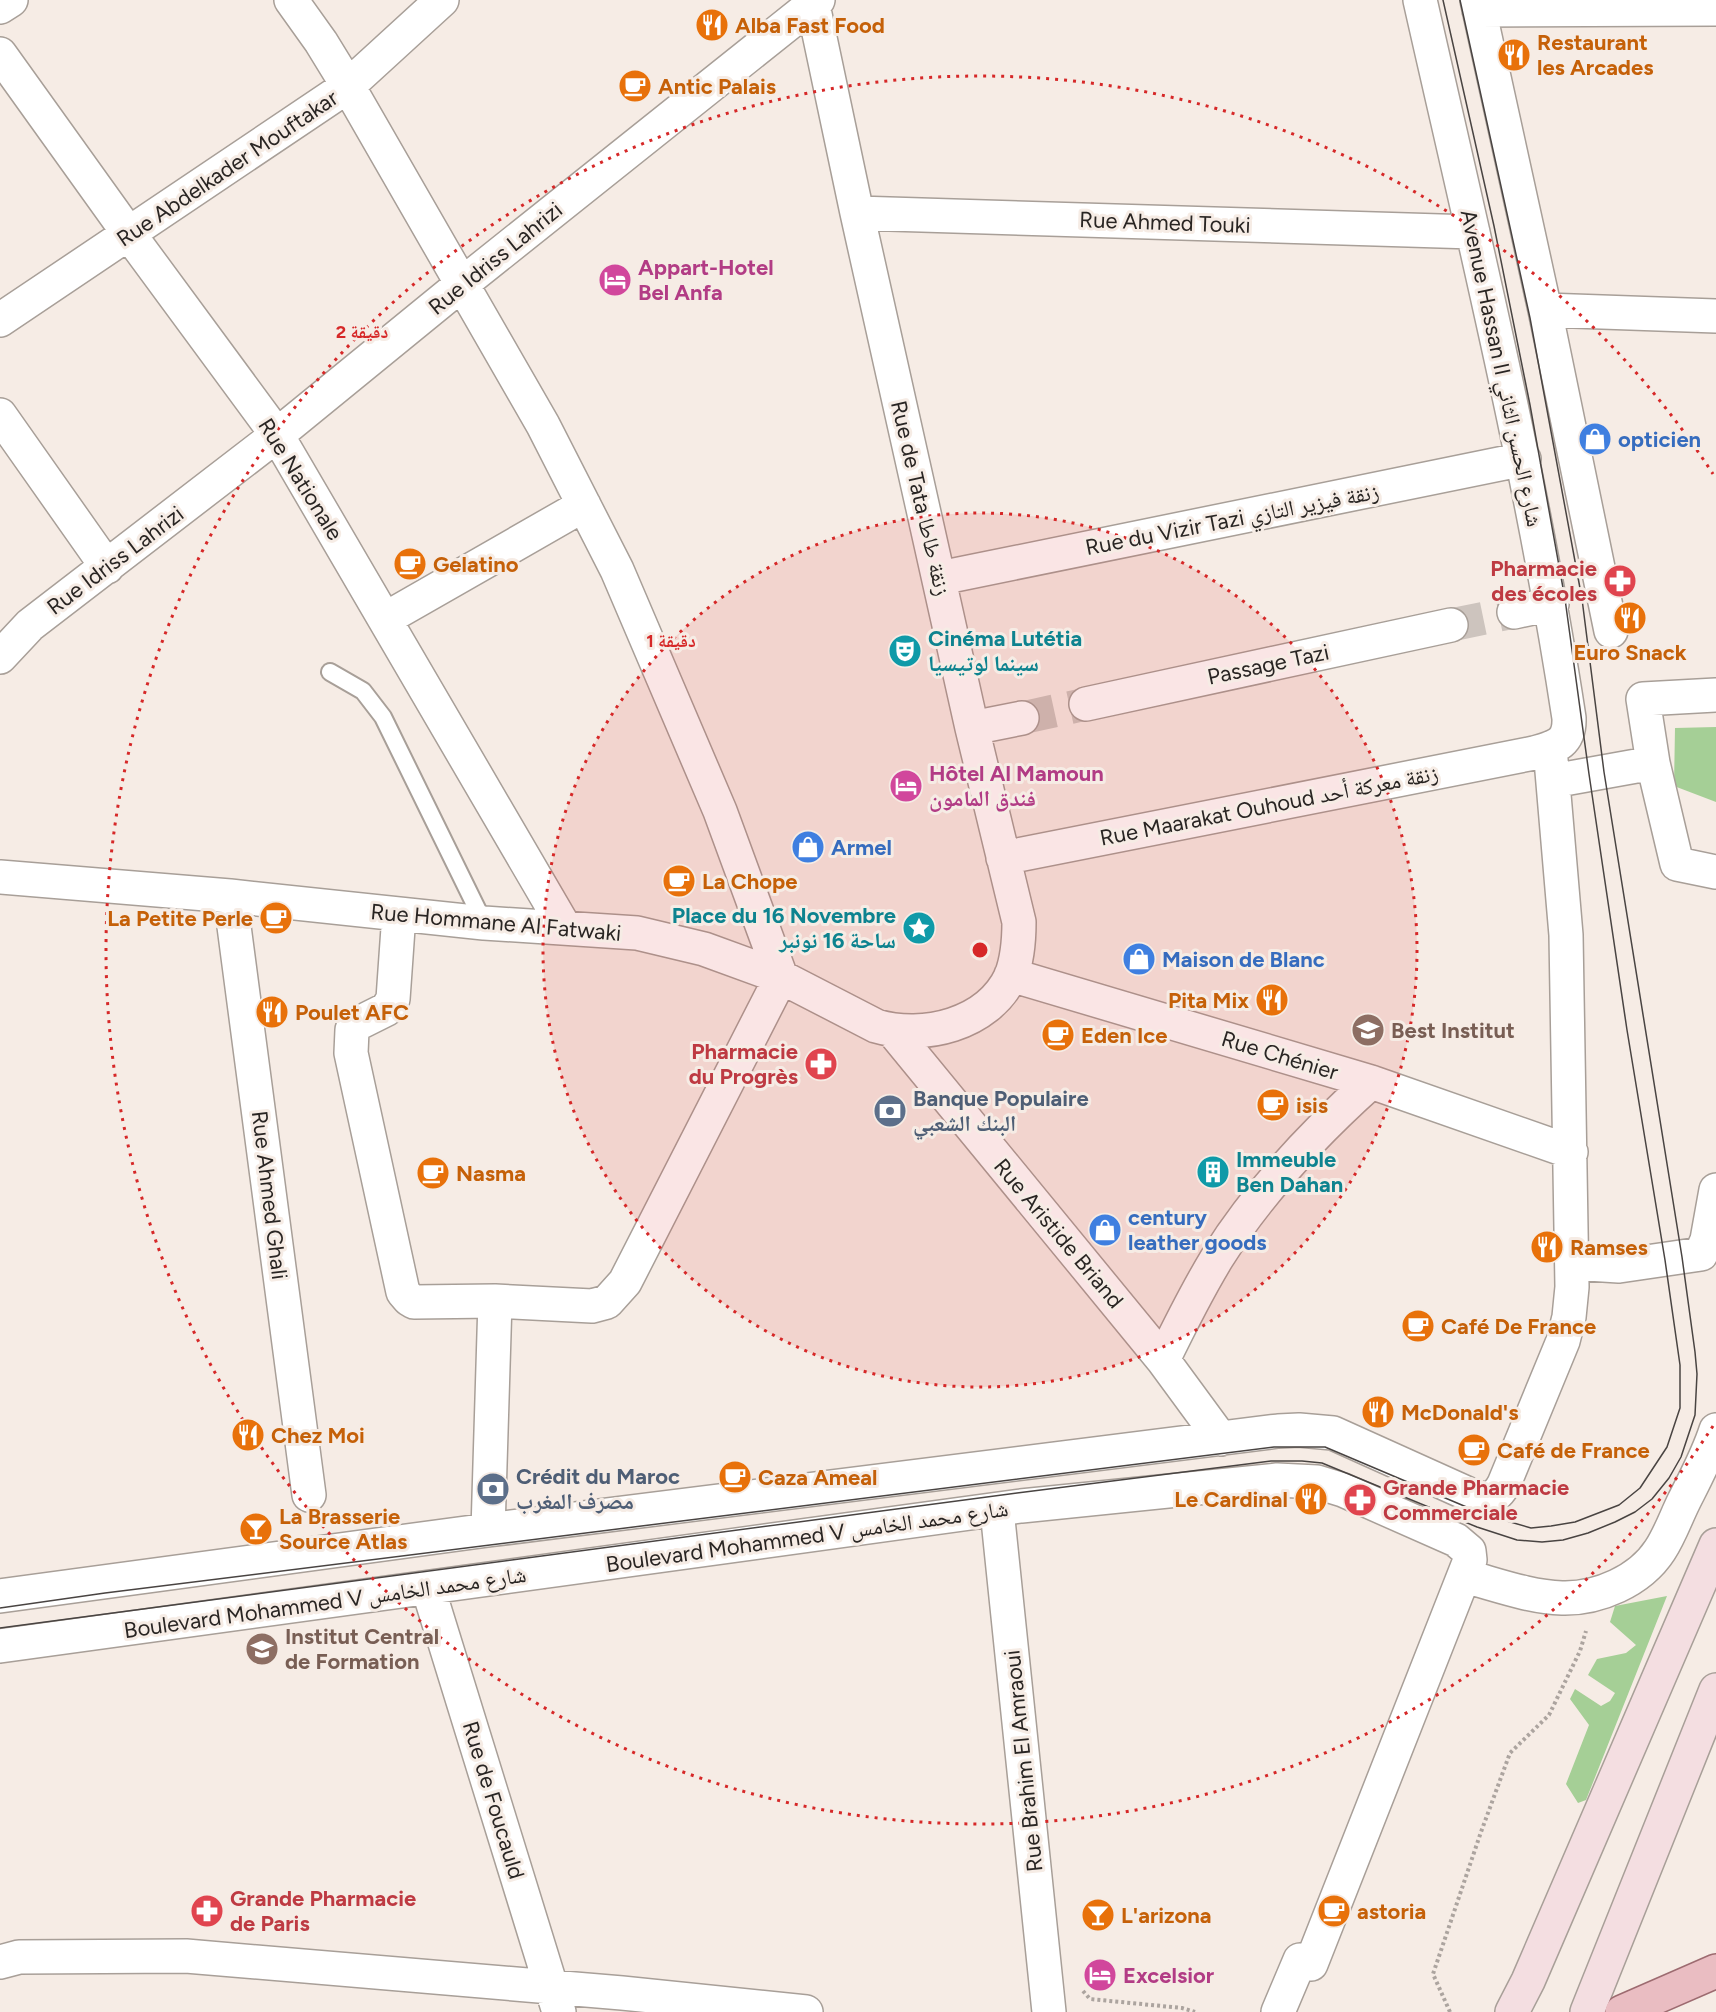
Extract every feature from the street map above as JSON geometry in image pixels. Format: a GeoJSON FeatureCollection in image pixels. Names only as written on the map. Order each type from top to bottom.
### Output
{"type":"FeatureCollection","features":[{"type":"Feature","properties":{"kind":"main road"},"geometry":{"type":"LineString","coordinates":[[1512,2012],[1528,1980],[1716,1545]]}},
{"type":"Feature","properties":{"kind":"main road"},"geometry":{"type":"LineString","coordinates":[[1587,2012],[1716,1690]]}},
{"type":"Feature","properties":{"kind":"main road"},"geometry":{"type":"LineString","coordinates":[[1622,2012],[1716,1971]]}},
{"type":"Feature","properties":{"kind":"street"},"geometry":{"type":"LineString","coordinates":[[0,7],[11,0]]}},
{"type":"Feature","properties":{"kind":"street"},"geometry":{"type":"LineString","coordinates":[[291,0],[321,42],[348,86],[532,406],[584,504],[617,570],[720,811],[781,977],[625,1282],[607,1302],[592,1306],[495,1301],[414,1302],[403,1292],[351,1053],[352,1030],[359,1023],[387,1009],[393,999],[399,914]]}},
{"type":"Feature","properties":{"kind":"street","name":"Rue Abdelkader Mouftakar"},"geometry":{"type":"LineString","coordinates":[[0,320],[348,86],[442,0]]}},
{"type":"Feature","properties":{"kind":"street","name":"Avenue Hassan II شارع الحسن الثاني"},"geometry":{"type":"LineString","coordinates":[[1420,0],[1524,459],[1552,604],[1569,728],[1566,737],[1559,744],[1542,750]]}},
{"type":"Feature","properties":{"kind":"street","name":"Rue de Tata زنقة طاطا"},"geometry":{"type":"LineString","coordinates":[[814,2],[857,213],[972,728],[1019,922],[1019,943],[1011,975],[995,998],[972,1016]]}},
{"type":"Feature","properties":{"kind":"street","name":"Rue Idriss Lahrizi"},"geometry":{"type":"LineString","coordinates":[[0,657],[30,625],[278,435],[462,284],[814,2]]}},
{"type":"Feature","properties":{"kind":"street"},"geometry":{"type":"LineString","coordinates":[[1611,631],[1545,310],[1478,5],[1716,9]]}},
{"type":"Feature","properties":{"kind":"street","name":"Rue Nationale"},"geometry":{"type":"LineString","coordinates":[[0,54],[129,234],[278,435],[565,928]]}},
{"type":"Feature","properties":{"kind":"street","name":"Rue Ahmed Touki"},"geometry":{"type":"LineString","coordinates":[[857,213],[1473,232]]}},
{"type":"Feature","properties":{"kind":"street"},"geometry":{"type":"LineString","coordinates":[[1545,310],[1716,316]]}},
{"type":"Feature","properties":{"kind":"street"},"geometry":{"type":"LineString","coordinates":[[0,415],[107,567]]}},
{"type":"Feature","properties":{"kind":"street","name":"Rue du Vizir Tazi زنقة فيزير التازي"},"geometry":{"type":"LineString","coordinates":[[939,578],[1524,459]]}},
{"type":"Feature","properties":{"kind":"street"},"geometry":{"type":"LineString","coordinates":[[385,619],[584,504]]}},
{"type":"Feature","properties":{"kind":"street"},"geometry":{"type":"LineString","coordinates":[[1514,612],[1552,604]]}},
{"type":"Feature","properties":{"kind":"street","name":"Rue Idriss Lahrizi"},"geometry":{"type":"LineString","coordinates":[[0,637],[30,625]]}},
{"type":"Feature","properties":{"kind":"street","name":"Passage Tazi"},"geometry":{"type":"LineString","coordinates":[[1086,704],[1451,625]]}},
{"type":"Feature","properties":{"kind":"street"},"geometry":{"type":"LineString","coordinates":[[1716,695],[1643,699],[1653,763],[1677,864],[1716,872]]}},
{"type":"Feature","properties":{"kind":"street"},"geometry":{"type":"LineString","coordinates":[[972,728],[1022,718]]}},
{"type":"Feature","properties":{"kind":"street"},"geometry":{"type":"LineString","coordinates":[[1542,750],[1553,781],[1566,935],[1559,1147],[1572,1263],[1619,1266],[1701,1254],[1707,1240],[1716,1190]]}},
{"type":"Feature","properties":{"kind":"street","name":"Rue Maarakat Ouhoud زنقة معركة أحد"},"geometry":{"type":"LineString","coordinates":[[1003,858],[1542,750]]}},
{"type":"Feature","properties":{"kind":"street"},"geometry":{"type":"LineString","coordinates":[[1553,781],[1653,763]]}},
{"type":"Feature","properties":{"kind":"street","name":"Rue Hommane Al Fatwaki"},"geometry":{"type":"LineString","coordinates":[[0,877],[230,896],[484,923],[637,933],[704,949],[781,977],[876,1026],[892,1031],[926,1032],[944,1028],[972,1016]]}},
{"type":"Feature","properties":{"kind":"street","name":"Rue Ahmed Ghali"},"geometry":{"type":"LineString","coordinates":[[230,896],[309,1494]]}},
{"type":"Feature","properties":{"kind":"street","name":"Rue Chénier"},"geometry":{"type":"LineString","coordinates":[[1011,975],[1371,1082],[1559,1147]]}},
{"type":"Feature","properties":{"kind":"street","name":"Rue Aristide Briand"},"geometry":{"type":"LineString","coordinates":[[892,1031],[1163,1360],[1221,1439]]}},
{"type":"Feature","properties":{"kind":"street"},"geometry":{"type":"LineString","coordinates":[[1163,1360],[1188,1308],[1218,1257],[1251,1209],[1320,1129],[1371,1082]]}},
{"type":"Feature","properties":{"kind":"street","name":"Boulevard Mohammed V شارع محمد الخامس"},"geometry":{"type":"LineString","coordinates":[[0,1596],[488,1530],[1299,1430],[1333,1433],[1475,1497],[1492,1498],[1500,1492],[1504,1484],[1563,1341],[1569,1317],[1572,1263]]}},
{"type":"Feature","properties":{"kind":"street"},"geometry":{"type":"LineString","coordinates":[[488,1530],[495,1301]]}},
{"type":"Feature","properties":{"kind":"street"},"geometry":{"type":"LineString","coordinates":[[1464,1576],[1544,1596],[1562,1598],[1598,1593],[1621,1584],[1642,1570],[1660,1551],[1709,1450],[1716,1430]]}},
{"type":"Feature","properties":{"kind":"street","name":"Boulevard Mohammed V شارع محمد الخامس"},"geometry":{"type":"LineString","coordinates":[[0,1646],[997,1510],[1277,1480],[1317,1482],[1343,1490],[1463,1544],[1469,1551],[1470,1560],[1311,1964],[1300,1960],[1278,2012]]}},
{"type":"Feature","properties":{"kind":"street","name":"Rue Brahim El Amraoui"},"geometry":{"type":"LineString","coordinates":[[997,1510],[1049,2012]]}},
{"type":"Feature","properties":{"kind":"street","name":"Rue de Foucauld"},"geometry":{"type":"LineString","coordinates":[[428,1588],[556,2000]]}},
{"type":"Feature","properties":{"kind":"street"},"geometry":{"type":"LineString","coordinates":[[6,1952],[186,1956],[556,2000],[806,2012]]}},
{"type":"Feature","properties":{"kind":"lane"},"geometry":{"type":"LineString","coordinates":[[330,672],[363,691],[383,717],[484,923]]}},
{"type":"Feature","properties":{"kind":"path"},"geometry":{"type":"LineString","coordinates":[[1450,2012],[1433,1974],[1481,1832],[1510,1753],[1549,1715],[1580,1651]]}},
{"type":"Feature","properties":{"kind":"path"},"geometry":{"type":"LineString","coordinates":[[1082,1981],[1083,1993],[1090,1999],[1182,2008],[1195,2012]]}},
{"type":"Feature","properties":{"kind":"green space"},"geometry":{"type":"Polygon","coordinates":[[[1716,727],[1716,802],[1674,786],[1675,728],[1716,727]]]}},
{"type":"Feature","properties":{"kind":"green space"},"geometry":{"type":"Polygon","coordinates":[[[1667,1596],[1586,1800],[1578,1803],[1566,1784],[1589,1725],[1570,1699],[1575,1689],[1601,1706],[1610,1701],[1615,1693],[1588,1675],[1597,1659],[1626,1653],[1636,1645],[1610,1622],[1615,1606],[1667,1596]]]}},
{"type":"Feature","properties":{"kind":"tunnel"},"geometry":{"type":"LineString","coordinates":[[1451,625],[1514,612]]}},
{"type":"Feature","properties":{"kind":"tunnel"},"geometry":{"type":"LineString","coordinates":[[1022,718],[1086,704]]}},
{"type":"Feature","properties":{"kind":"tram line"},"geometry":{"type":"LineString","coordinates":[[0,1608],[1274,1447],[1325,1447],[1483,1514],[1531,1528],[1575,1522],[1619,1505],[1640,1488],[1667,1447],[1680,1408],[1680,1365],[1627,1030],[1565,599],[1530,405],[1494,226],[1443,0]]}},
{"type":"Feature","properties":{"kind":"tram line"},"geometry":{"type":"LineString","coordinates":[[0,1628],[1271,1461],[1322,1463],[1477,1527],[1517,1540],[1542,1542],[1563,1540],[1588,1533],[1635,1512],[1652,1499],[1669,1478],[1681,1457],[1695,1415],[1697,1374],[1695,1352],[1682,1257],[1604,772],[1582,599],[1530,318],[1460,0]]}},
{"type":"Feature","properties":{"kind":"place","name":"Alba Fast Food"},"geometry":{"type":"Point","coordinates":[712,25]}},
{"type":"Feature","properties":{"kind":"place","name":"Restaurant les Arcades"},"geometry":{"type":"Point","coordinates":[1514,55]}},
{"type":"Feature","properties":{"kind":"place","name":"Antic Palais"},"geometry":{"type":"Point","coordinates":[635,86]}},
{"type":"Feature","properties":{"kind":"place","name":"Appart-Hotel Bel Anfa"},"geometry":{"type":"Point","coordinates":[615,280]}},
{"type":"Feature","properties":{"kind":"place","name":"opticien"},"geometry":{"type":"Point","coordinates":[1595,439]}},
{"type":"Feature","properties":{"kind":"place","name":"Gelatino"},"geometry":{"type":"Point","coordinates":[410,564]}},
{"type":"Feature","properties":{"kind":"place","name":"Pharmacie des écoles"},"geometry":{"type":"Point","coordinates":[1620,581]}},
{"type":"Feature","properties":{"kind":"place","name":"Euro Snack"},"geometry":{"type":"Point","coordinates":[1630,618]}},
{"type":"Feature","properties":{"kind":"place","name":"Cinéma Lutétia سينما لوتيسيا"},"geometry":{"type":"Point","coordinates":[905,651]}},
{"type":"Feature","properties":{"kind":"place","name":"Hôtel Al Mamoun فندق المامون"},"geometry":{"type":"Point","coordinates":[906,786]}},
{"type":"Feature","properties":{"kind":"place","name":"Armel"},"geometry":{"type":"Point","coordinates":[808,847]}},
{"type":"Feature","properties":{"kind":"place","name":"La Chope"},"geometry":{"type":"Point","coordinates":[679,881]}},
{"type":"Feature","properties":{"kind":"place","name":"La Petite Perle"},"geometry":{"type":"Point","coordinates":[276,918]}},
{"type":"Feature","properties":{"kind":"place","name":"Place du 16 Novembre ساحة 16 نونبر"},"geometry":{"type":"Point","coordinates":[919,928]}},
{"type":"Feature","properties":{"kind":"place","name":"Maison de Blanc"},"geometry":{"type":"Point","coordinates":[1139,959]}},
{"type":"Feature","properties":{"kind":"place","name":"Pita Mix"},"geometry":{"type":"Point","coordinates":[1272,1000]}},
{"type":"Feature","properties":{"kind":"place","name":"Poulet AFC"},"geometry":{"type":"Point","coordinates":[272,1012]}},
{"type":"Feature","properties":{"kind":"place","name":"Best Institut"},"geometry":{"type":"Point","coordinates":[1368,1030]}},
{"type":"Feature","properties":{"kind":"place","name":"Eden Ice"},"geometry":{"type":"Point","coordinates":[1058,1035]}},
{"type":"Feature","properties":{"kind":"place","name":"Pharmacie du Progrès"},"geometry":{"type":"Point","coordinates":[821,1064]}},
{"type":"Feature","properties":{"kind":"place","name":"isis"},"geometry":{"type":"Point","coordinates":[1273,1105]}},
{"type":"Feature","properties":{"kind":"place","name":"Banque Populaire البنك الشعبي"},"geometry":{"type":"Point","coordinates":[890,1111]}},
{"type":"Feature","properties":{"kind":"place","name":"Immeuble Ben Dahan"},"geometry":{"type":"Point","coordinates":[1213,1172]}},
{"type":"Feature","properties":{"kind":"place","name":"Nasma"},"geometry":{"type":"Point","coordinates":[433,1173]}},
{"type":"Feature","properties":{"kind":"place","name":"century leather goods"},"geometry":{"type":"Point","coordinates":[1105,1230]}},
{"type":"Feature","properties":{"kind":"place","name":"Ramses"},"geometry":{"type":"Point","coordinates":[1547,1247]}},
{"type":"Feature","properties":{"kind":"place","name":"Café De France"},"geometry":{"type":"Point","coordinates":[1418,1326]}},
{"type":"Feature","properties":{"kind":"place","name":"McDonald's"},"geometry":{"type":"Point","coordinates":[1378,1412]}},
{"type":"Feature","properties":{"kind":"place","name":"Chez Moi"},"geometry":{"type":"Point","coordinates":[248,1435]}},
{"type":"Feature","properties":{"kind":"place","name":"Café de France"},"geometry":{"type":"Point","coordinates":[1474,1450]}},
{"type":"Feature","properties":{"kind":"place","name":"Caza Ameal"},"geometry":{"type":"Point","coordinates":[735,1477]}},
{"type":"Feature","properties":{"kind":"place","name":"Crédit du Maroc مصرف المغرب"},"geometry":{"type":"Point","coordinates":[493,1489]}},
{"type":"Feature","properties":{"kind":"place","name":"Le Cardinal"},"geometry":{"type":"Point","coordinates":[1311,1499]}},
{"type":"Feature","properties":{"kind":"place","name":"Grande Pharmacie Commerciale"},"geometry":{"type":"Point","coordinates":[1360,1500]}},
{"type":"Feature","properties":{"kind":"place","name":"La Brasserie Source Atlas"},"geometry":{"type":"Point","coordinates":[256,1529]}},
{"type":"Feature","properties":{"kind":"place","name":"Institut Central de Formation"},"geometry":{"type":"Point","coordinates":[262,1649]}},
{"type":"Feature","properties":{"kind":"place","name":"Grande Pharmacie de Paris"},"geometry":{"type":"Point","coordinates":[207,1911]}},
{"type":"Feature","properties":{"kind":"place","name":"astoria"},"geometry":{"type":"Point","coordinates":[1334,1911]}},
{"type":"Feature","properties":{"kind":"place","name":"L'arizona"},"geometry":{"type":"Point","coordinates":[1098,1915]}},
{"type":"Feature","properties":{"kind":"place","name":"Excelsior"},"geometry":{"type":"Point","coordinates":[1100,1975]}}]}
